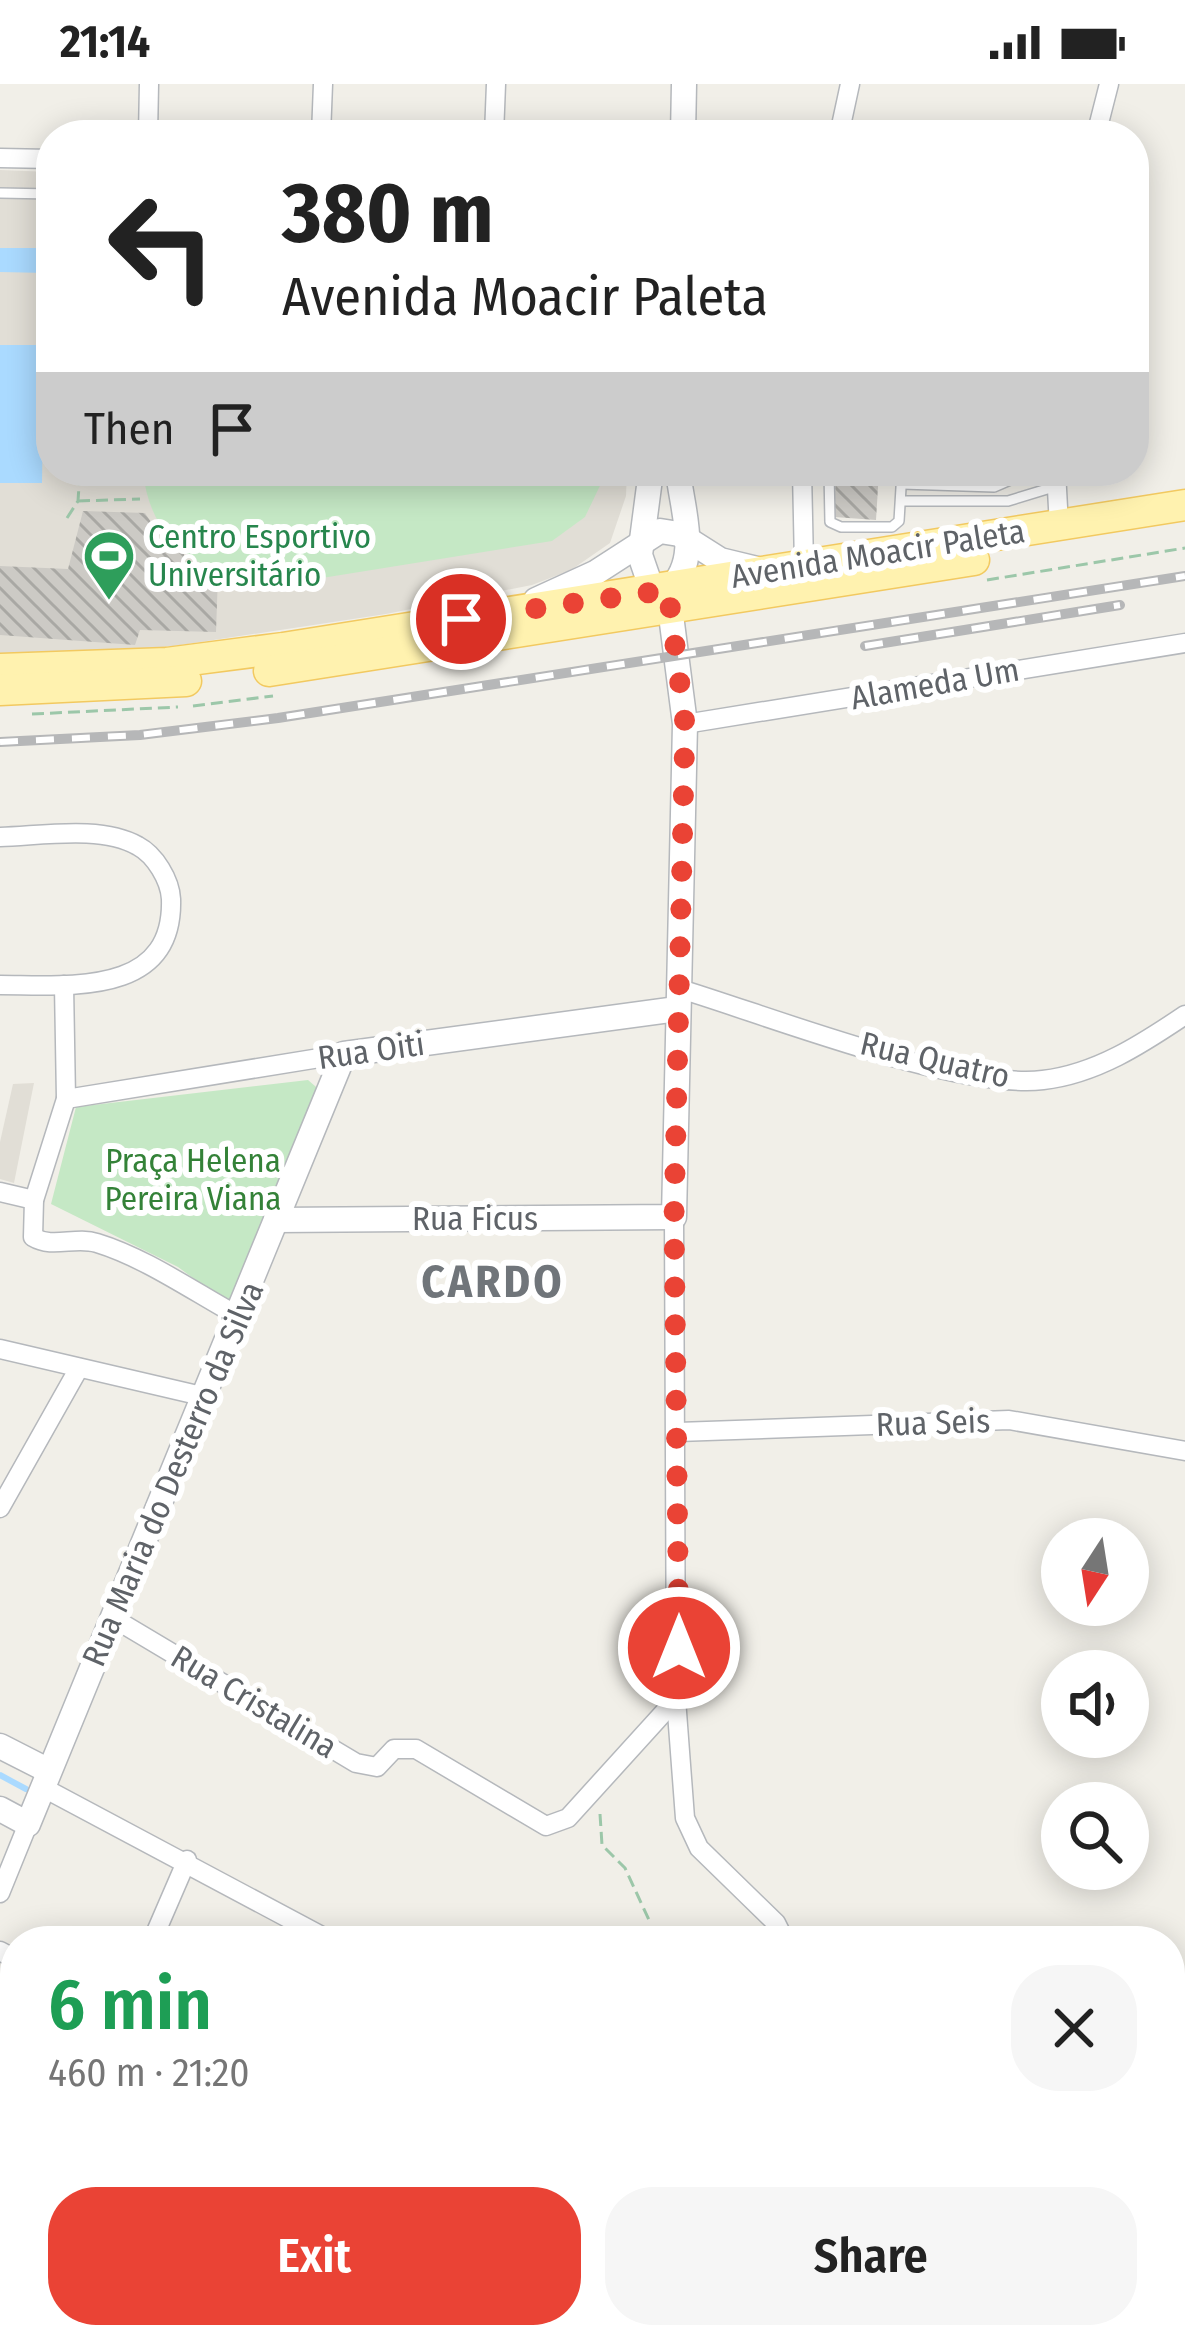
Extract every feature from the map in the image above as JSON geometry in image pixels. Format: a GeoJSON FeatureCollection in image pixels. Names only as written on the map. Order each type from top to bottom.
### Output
{"type":"FeatureCollection","features":[{"type":"Feature","properties":{"kind":"main road","name":"Avenida Moacir Paleta"},"geometry":{"type":"LineString","coordinates":[[0,669],[167,662],[506,612],[669,600],[761,570],[1185,505]]}},
{"type":"Feature","properties":{"kind":"main road","name":"Avenida Moacir Paleta"},"geometry":{"type":"LineString","coordinates":[[0,691],[96,689],[242,674],[669,600],[1185,526]]}},
{"type":"Feature","properties":{"kind":"street"},"geometry":{"type":"LineString","coordinates":[[148,120],[149,84]]}},
{"type":"Feature","properties":{"kind":"street"},"geometry":{"type":"LineString","coordinates":[[322,120],[323,84]]}},
{"type":"Feature","properties":{"kind":"street"},"geometry":{"type":"LineString","coordinates":[[495,120],[496,84]]}},
{"type":"Feature","properties":{"kind":"street"},"geometry":{"type":"LineString","coordinates":[[683,120],[684,84]]}},
{"type":"Feature","properties":{"kind":"street"},"geometry":{"type":"LineString","coordinates":[[842,120],[850,84]]}},
{"type":"Feature","properties":{"kind":"street"},"geometry":{"type":"LineString","coordinates":[[1100,120],[1109,84]]}},
{"type":"Feature","properties":{"kind":"street"},"geometry":{"type":"LineString","coordinates":[[0,158],[36,159]]}},
{"type":"Feature","properties":{"kind":"street"},"geometry":{"type":"LineString","coordinates":[[649,486],[642,541],[644,577],[669,600]]}},
{"type":"Feature","properties":{"kind":"street"},"geometry":{"type":"LineString","coordinates":[[681,486],[686,569],[669,600],[685,724],[674,1217],[676,1699],[691,1834],[778,1926]]}},
{"type":"Feature","properties":{"kind":"street"},"geometry":{"type":"LineString","coordinates":[[802,486],[804,565]]}},
{"type":"Feature","properties":{"kind":"street"},"geometry":{"type":"LineString","coordinates":[[1056,486],[1059,526]]}},
{"type":"Feature","properties":{"kind":"street"},"geometry":{"type":"LineString","coordinates":[[506,612],[576,584],[660,531],[720,560],[761,570]]}},
{"type":"Feature","properties":{"kind":"street","name":"Alameda Um"},"geometry":{"type":"LineString","coordinates":[[685,724],[1185,643]]}},
{"type":"Feature","properties":{"kind":"street"},"geometry":{"type":"LineString","coordinates":[[0,837],[101,835],[137,845],[156,862],[170,890],[172,924],[158,952],[144,966],[105,983],[0,985]]}},
{"type":"Feature","properties":{"kind":"street"},"geometry":{"type":"LineString","coordinates":[[64,985],[66,1099],[29,1227],[41,1243],[90,1240],[114,1249],[240,1317]]}},
{"type":"Feature","properties":{"kind":"street","name":"Rua Quatro"},"geometry":{"type":"LineString","coordinates":[[677,998],[1013,1082],[1078,1072],[1112,1059],[1185,1015]]}},
{"type":"Feature","properties":{"kind":"street","name":"Rua Oiti"},"geometry":{"type":"LineString","coordinates":[[66,1099],[677,998]]}},
{"type":"Feature","properties":{"kind":"street","name":"Rua Maria do Desterro da Silva"},"geometry":{"type":"LineString","coordinates":[[0,1893],[344,1054]]}},
{"type":"Feature","properties":{"kind":"street"},"geometry":{"type":"LineString","coordinates":[[0,1192],[34,1200]]}},
{"type":"Feature","properties":{"kind":"street","name":"Rua Ficus"},"geometry":{"type":"LineString","coordinates":[[276,1220],[674,1217]]}},
{"type":"Feature","properties":{"kind":"street"},"geometry":{"type":"LineString","coordinates":[[0,1349],[206,1397]]}},
{"type":"Feature","properties":{"kind":"street"},"geometry":{"type":"LineString","coordinates":[[0,1508],[80,1369]]}},
{"type":"Feature","properties":{"kind":"street","name":"Rua Seis"},"geometry":{"type":"LineString","coordinates":[[678,1432],[1009,1420],[1185,1451]]}},
{"type":"Feature","properties":{"kind":"street","name":"Rua Cristalina"},"geometry":{"type":"LineString","coordinates":[[112,1618],[364,1767],[377,1767],[394,1748],[416,1749],[546,1826],[568,1818],[676,1699]]}},
{"type":"Feature","properties":{"kind":"street"},"geometry":{"type":"LineString","coordinates":[[0,1746],[46,1779],[305,1926]]}},
{"type":"Feature","properties":{"kind":"street"},"geometry":{"type":"LineString","coordinates":[[0,1808],[28,1823]]}},
{"type":"Feature","properties":{"kind":"street"},"geometry":{"type":"LineString","coordinates":[[158,1926],[187,1860]]}},
{"type":"Feature","properties":{"kind":"lane"},"geometry":{"type":"LineString","coordinates":[[0,193],[36,194]]}},
{"type":"Feature","properties":{"kind":"lane"},"geometry":{"type":"LineString","coordinates":[[828,486],[830,521],[841,527],[892,527],[902,486]]}},
{"type":"Feature","properties":{"kind":"lane"},"geometry":{"type":"LineString","coordinates":[[963,486],[996,486]]}},
{"type":"Feature","properties":{"kind":"lane"},"geometry":{"type":"LineString","coordinates":[[902,501],[1008,501],[1039,486]]}},
{"type":"Feature","properties":{"kind":"path"},"geometry":{"type":"LineString","coordinates":[[67,518],[78,501],[79,486]]}},
{"type":"Feature","properties":{"kind":"path"},"geometry":{"type":"LineString","coordinates":[[78,501],[140,499]]}},
{"type":"Feature","properties":{"kind":"path"},"geometry":{"type":"LineString","coordinates":[[598,1788],[602,1845],[626,1868],[649,1920]]}},
{"type":"Feature","properties":{"kind":"shaded area"},"geometry":{"type":"Polygon","coordinates":[[[0,170],[36,171],[36,486],[626,486],[610,543],[571,570],[532,585],[386,614],[174,646],[51,656],[0,654],[0,170]]]}},
{"type":"Feature","properties":{"kind":"shaded area"},"geometry":{"type":"Polygon","coordinates":[[[34,1083],[14,1183],[0,1179],[0,1142],[13,1084],[34,1083]]]}},
{"type":"Feature","properties":{"kind":"green space"},"geometry":{"type":"Polygon","coordinates":[[[146,486],[600,486],[585,517],[552,541],[266,587],[220,573],[183,551],[156,518],[146,486]]]}},
{"type":"Feature","properties":{"kind":"green space","name":"Praça Helena Pereira Viana"},"geometry":{"type":"Polygon","coordinates":[[[308,1080],[322,1092],[235,1309],[178,1267],[51,1204],[76,1107],[308,1080]]]}},
{"type":"Feature","properties":{"kind":"water"},"geometry":{"type":"Polygon","coordinates":[[[0,248],[36,248],[36,273],[0,272],[0,248]]]}},
{"type":"Feature","properties":{"kind":"water"},"geometry":{"type":"Polygon","coordinates":[[[0,345],[36,345],[36,483],[0,483],[0,345]]]}},
{"type":"Feature","properties":{"kind":"building"},"geometry":{"type":"Polygon","coordinates":[[[835,486],[878,486],[876,520],[834,517],[835,486]]]}},
{"type":"Feature","properties":{"kind":"building","name":"Centro Esportivo Universitário"},"geometry":{"type":"Polygon","coordinates":[[[83,511],[145,513],[155,528],[153,547],[184,554],[184,574],[218,575],[216,632],[140,630],[135,645],[0,635],[0,566],[68,569],[83,511]]]}},
{"type":"Feature","properties":{"kind":"waterway"},"geometry":{"type":"LineString","coordinates":[[0,1775],[26,1789]]}},
{"type":"Feature","properties":{"kind":"railway"},"geometry":{"type":"LineString","coordinates":[[0,742],[140,735],[278,718],[1185,576]]}},
{"type":"Feature","properties":{"kind":"railway"},"geometry":{"type":"LineString","coordinates":[[865,646],[1120,605]]}},
{"type":"Feature","properties":{"kind":"place","name":"Centro Esportivo Universitário"},"geometry":{"type":"Point","coordinates":[109,602]}},
{"type":"Feature","properties":{"kind":"district","name":"CARDO"},"geometry":{"type":"Point","coordinates":[493,1282]}},
{"type":"Feature","properties":{"kind":"route"},"geometry":{"type":"LineString","coordinates":[[461,619],[668,590],[685,724],[674,1217],[679,1648]]}}]}
